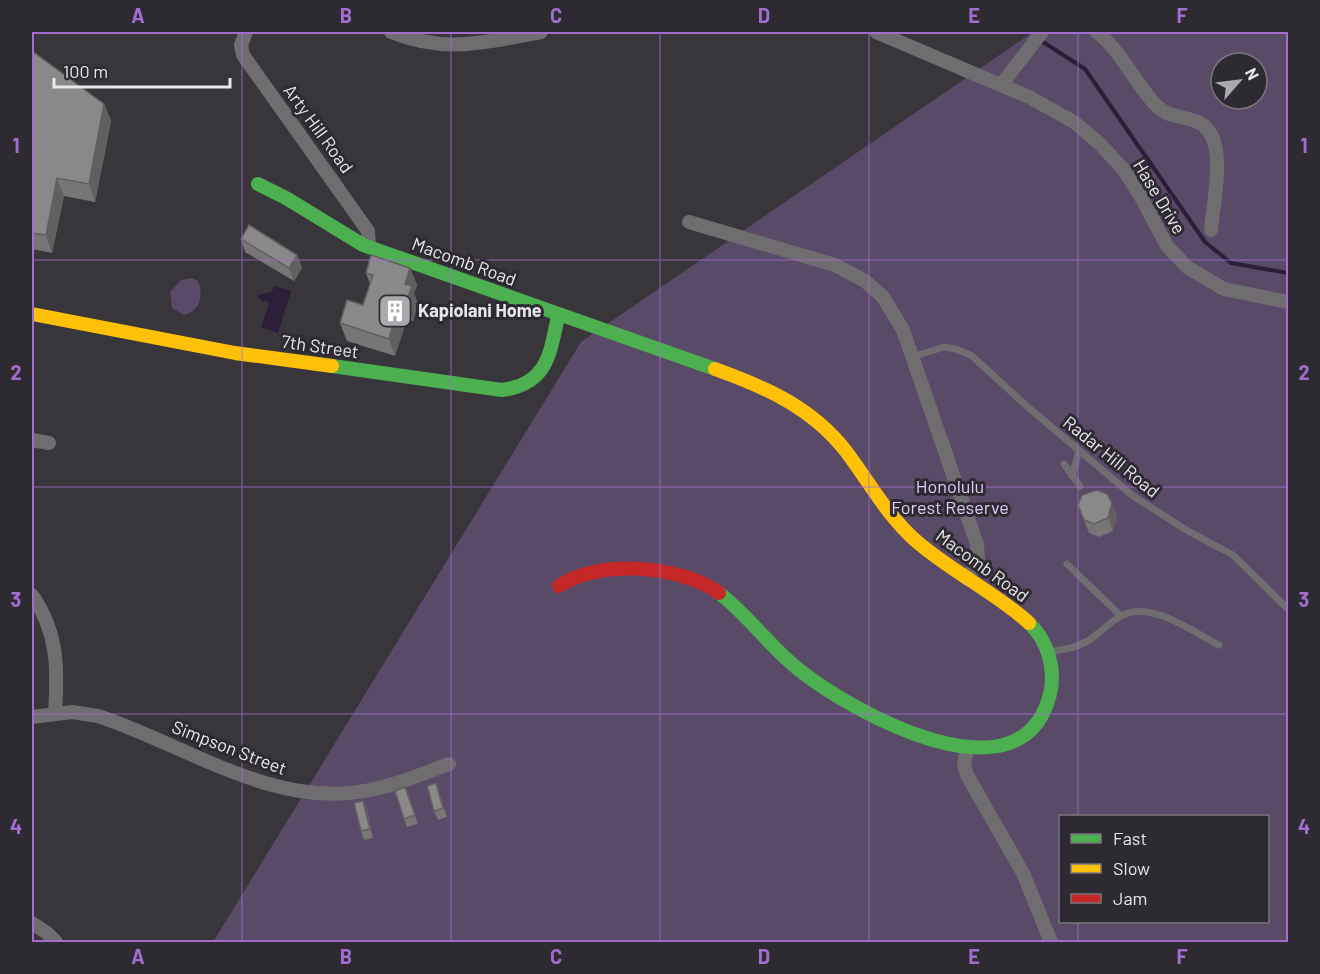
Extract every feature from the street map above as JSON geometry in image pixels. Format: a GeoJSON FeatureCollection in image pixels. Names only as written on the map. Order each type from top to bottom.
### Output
{"type":"FeatureCollection","features":[{"type":"Feature","properties":{"kind":"street","name":"Arty Hill Road"},"geometry":{"type":"LineString","coordinates":[[246,32],[241,45],[243,55],[368,231],[369,248]]}},
{"type":"Feature","properties":{"kind":"street"},"geometry":{"type":"LineString","coordinates":[[391,32],[417,40],[453,45],[488,43],[541,32]]}},
{"type":"Feature","properties":{"kind":"street","name":"Hase Drive"},"geometry":{"type":"LineString","coordinates":[[876,32],[1059,113],[1100,144],[1132,182],[1167,246],[1198,276],[1238,293],[1288,302]]}},
{"type":"Feature","properties":{"kind":"street"},"geometry":{"type":"LineString","coordinates":[[1000,85],[1042,32]]}},
{"type":"Feature","properties":{"kind":"street"},"geometry":{"type":"LineString","coordinates":[[1096,32],[1119,55],[1159,108],[1169,115],[1198,122],[1212,134],[1217,151],[1211,230]]}},
{"type":"Feature","properties":{"kind":"street","name":"Macomb Road"},"geometry":{"type":"LineString","coordinates":[[258,184],[290,199],[333,231],[369,248],[748,381],[795,404],[837,440],[875,496],[904,529],[967,579],[1031,625],[1048,652],[1052,673],[1050,694],[1036,724],[1019,739],[990,748],[967,748],[897,728],[833,696],[776,651],[724,596],[690,577],[667,571],[643,569],[577,574],[559,586]]}},
{"type":"Feature","properties":{"kind":"street"},"geometry":{"type":"LineString","coordinates":[[689,222],[835,265],[856,275],[874,288],[891,307],[903,330],[977,544],[978,560],[967,579]]}},
{"type":"Feature","properties":{"kind":"street","name":"7th Street"},"geometry":{"type":"LineString","coordinates":[[32,314],[235,353],[502,390],[524,386],[542,371],[549,356],[558,315]]}},
{"type":"Feature","properties":{"kind":"street"},"geometry":{"type":"LineString","coordinates":[[32,440],[49,443]]}},
{"type":"Feature","properties":{"kind":"street"},"geometry":{"type":"LineString","coordinates":[[32,595],[49,627],[56,652],[55,713]]}},
{"type":"Feature","properties":{"kind":"street","name":"Simpson Street"},"geometry":{"type":"LineString","coordinates":[[32,717],[55,713],[85,713],[104,718],[255,780],[305,793],[339,794],[372,790],[449,764]]}},
{"type":"Feature","properties":{"kind":"street"},"geometry":{"type":"LineString","coordinates":[[967,748],[964,765],[967,775],[1023,873],[1051,942]]}},
{"type":"Feature","properties":{"kind":"street"},"geometry":{"type":"LineString","coordinates":[[32,923],[56,942]]}},
{"type":"Feature","properties":{"kind":"lane","name":"Radar Hill Road"},"geometry":{"type":"LineString","coordinates":[[912,357],[944,347],[965,352],[1079,451],[1145,504],[1233,555],[1288,609]]}},
{"type":"Feature","properties":{"kind":"lane"},"geometry":{"type":"LineString","coordinates":[[1072,476],[1079,451]]}},
{"type":"Feature","properties":{"kind":"lane"},"geometry":{"type":"LineString","coordinates":[[1064,464],[1080,486]]}},
{"type":"Feature","properties":{"kind":"lane"},"geometry":{"type":"LineString","coordinates":[[1067,564],[1122,616]]}},
{"type":"Feature","properties":{"kind":"lane"},"geometry":{"type":"LineString","coordinates":[[1048,652],[1087,642],[1122,616],[1132,612],[1151,613],[1219,645]]}},
{"type":"Feature","properties":{"kind":"green space","name":"Honolulu Forest Reserve"},"geometry":{"type":"Polygon","coordinates":[[[1033,32],[1288,32],[1288,942],[213,942],[581,342],[1033,32]]]}},
{"type":"Feature","properties":{"kind":"green space"},"geometry":{"type":"Polygon","coordinates":[[[192,278],[198,281],[200,286],[199,302],[194,310],[184,315],[172,308],[170,292],[181,280],[192,278]]]}},
{"type":"Feature","properties":{"kind":"shaded area"},"geometry":{"type":"Polygon","coordinates":[[[275,286],[291,291],[278,333],[261,327],[269,304],[266,300],[262,302],[257,295],[271,292],[275,286]]]}},
{"type":"Feature","properties":{"kind":"building"},"geometry":{"type":"Polygon","coordinates":[[[32,51],[104,104],[89,184],[57,178],[46,235],[32,233],[32,51]]]}},
{"type":"Feature","properties":{"kind":"building"},"geometry":{"type":"Polygon","coordinates":[[[249,225],[297,255],[289,268],[241,239],[249,225]]]}},
{"type":"Feature","properties":{"kind":"building"},"geometry":{"type":"Polygon","coordinates":[[[371,255],[410,268],[405,284],[412,286],[406,303],[400,301],[389,339],[340,323],[347,300],[363,305],[373,275],[366,273],[371,255]]]}},
{"type":"Feature","properties":{"kind":"building"},"geometry":{"type":"Polygon","coordinates":[[[1097,490],[1107,494],[1112,503],[1108,518],[1094,524],[1084,520],[1078,505],[1082,495],[1097,490]]]}},
{"type":"Feature","properties":{"kind":"building"},"geometry":{"type":"Polygon","coordinates":[[[436,783],[443,808],[434,811],[427,786],[436,783]]]}},
{"type":"Feature","properties":{"kind":"building"},"geometry":{"type":"Polygon","coordinates":[[[405,787],[415,815],[404,819],[395,791],[405,787]]]}},
{"type":"Feature","properties":{"kind":"building"},"geometry":{"type":"Polygon","coordinates":[[[363,801],[370,829],[361,831],[354,803],[363,801]]]}},
{"type":"Feature","properties":{"kind":"waterway"},"geometry":{"type":"LineString","coordinates":[[1040,40],[1085,69],[1205,242],[1231,263],[1288,273]]}},
{"type":"Feature","properties":{"kind":"traffic: fast"},"geometry":{"type":"LineString","coordinates":[[258,184],[286,198],[363,245],[715,369]]}},
{"type":"Feature","properties":{"kind":"traffic: fast"},"geometry":{"type":"LineString","coordinates":[[332,366],[502,390],[517,387],[529,381],[544,365],[549,355],[558,316]]}},
{"type":"Feature","properties":{"kind":"traffic: fast"},"geometry":{"type":"LineString","coordinates":[[719,593],[740,611],[787,660],[855,707],[933,740],[972,747],[1006,744],[1033,727],[1050,694],[1052,675],[1049,656],[1041,638],[1029,623]]}},
{"type":"Feature","properties":{"kind":"traffic: slow"},"geometry":{"type":"LineString","coordinates":[[32,314],[235,353],[332,366]]}},
{"type":"Feature","properties":{"kind":"traffic: slow"},"geometry":{"type":"LineString","coordinates":[[715,369],[769,391],[802,410],[817,422],[845,450],[886,508],[915,540],[943,562],[1002,601],[1029,623]]}},
{"type":"Feature","properties":{"kind":"traffic: jam"},"geometry":{"type":"LineString","coordinates":[[559,586],[576,577],[595,572],[639,569],[683,576],[719,593]]}},
{"type":"Feature","properties":{"kind":"place","name":"Kapiolani Home"},"geometry":{"type":"Point","coordinates":[395,311]}}]}
